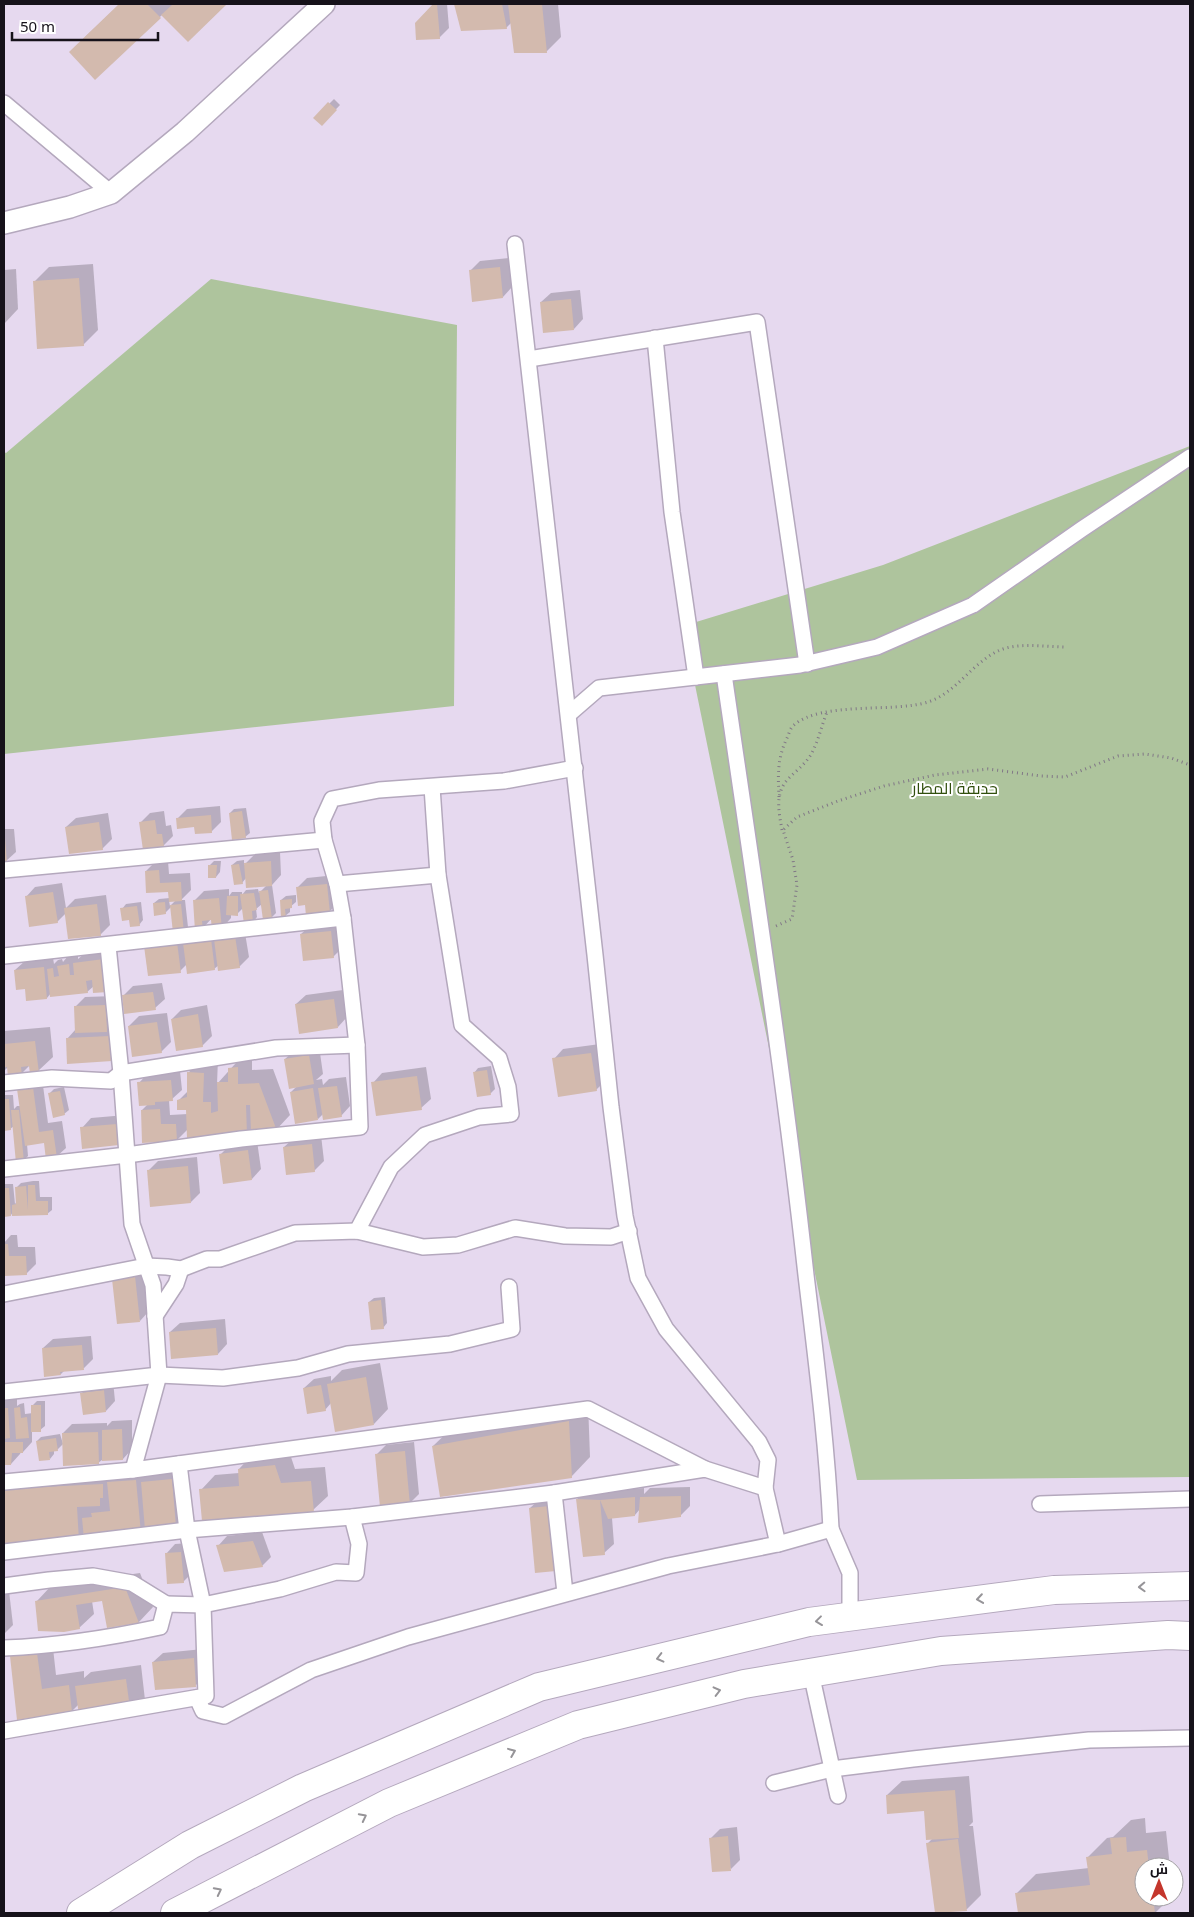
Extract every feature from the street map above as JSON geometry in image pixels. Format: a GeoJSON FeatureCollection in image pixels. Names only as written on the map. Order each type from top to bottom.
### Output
{"type":"FeatureCollection","features":[{"type":"Feature","properties":{"kind":"highway"},"geometry":{"type":"LineString","coordinates":[[81,1913],[190,1845],[294,1793],[539,1687],[809,1622],[1054,1590],[1190,1586]]}},
{"type":"Feature","properties":{"kind":"highway"},"geometry":{"type":"LineString","coordinates":[[175,1913],[389,1803],[578,1725],[744,1684],[941,1651],[1168,1635],[1190,1636]]}},
{"type":"Feature","properties":{"kind":"main road"},"geometry":{"type":"LineString","coordinates":[[4,223],[70,207],[111,193],[184,132],[324,4]]}},
{"type":"Feature","properties":{"kind":"street"},"geometry":{"type":"LineString","coordinates":[[4,103],[111,193]]}},
{"type":"Feature","properties":{"kind":"street"},"geometry":{"type":"LineString","coordinates":[[515,244],[611,1107],[629,1231],[638,1278],[666,1329],[759,1442],[768,1460],[765,1488],[778,1544]]}},
{"type":"Feature","properties":{"kind":"street"},"geometry":{"type":"LineString","coordinates":[[528,359],[757,322],[807,664]]}},
{"type":"Feature","properties":{"kind":"street"},"geometry":{"type":"LineString","coordinates":[[655,338],[672,512],[696,677]]}},
{"type":"Feature","properties":{"kind":"street"},"geometry":{"type":"LineString","coordinates":[[568,714],[599,688],[807,664],[877,647],[973,605],[1190,457]]}},
{"type":"Feature","properties":{"kind":"street"},"geometry":{"type":"LineString","coordinates":[[724,674],[762,933],[794,1171],[828,1469],[831,1529],[850,1573],[850,1616]]}},
{"type":"Feature","properties":{"kind":"street"},"geometry":{"type":"LineString","coordinates":[[4,1169],[127,1155],[241,1138],[360,1127],[357,1045],[343,918],[337,884],[324,840],[322,821],[332,799],[379,790],[504,781],[574,768]]}},
{"type":"Feature","properties":{"kind":"street"},"geometry":{"type":"LineString","coordinates":[[357,1231],[392,1167],[425,1135],[479,1117],[511,1114],[508,1087],[499,1058],[462,1025],[438,875],[432,787]]}},
{"type":"Feature","properties":{"kind":"street"},"geometry":{"type":"LineString","coordinates":[[4,870],[324,840]]}},
{"type":"Feature","properties":{"kind":"street"},"geometry":{"type":"LineString","coordinates":[[337,884],[438,875]]}},
{"type":"Feature","properties":{"kind":"street"},"geometry":{"type":"LineString","coordinates":[[4,956],[108,946],[343,918]]}},
{"type":"Feature","properties":{"kind":"street"},"geometry":{"type":"LineString","coordinates":[[108,946],[121,1073],[132,1224],[153,1284],[159,1375],[133,1470]]}},
{"type":"Feature","properties":{"kind":"street"},"geometry":{"type":"LineString","coordinates":[[4,1083],[52,1078],[111,1081],[121,1073],[276,1048],[357,1045]]}},
{"type":"Feature","properties":{"kind":"street"},"geometry":{"type":"LineString","coordinates":[[4,1294],[146,1266],[181,1269],[207,1259],[220,1259],[295,1233],[357,1231],[422,1247],[458,1245],[515,1228],[565,1236],[611,1238],[629,1231]]}},
{"type":"Feature","properties":{"kind":"street"},"geometry":{"type":"LineString","coordinates":[[155,1316],[176,1284],[181,1269]]}},
{"type":"Feature","properties":{"kind":"street"},"geometry":{"type":"LineString","coordinates":[[4,1392],[159,1375],[232,1376],[298,1368],[348,1354],[450,1344],[512,1329],[509,1287]]}},
{"type":"Feature","properties":{"kind":"street"},"geometry":{"type":"LineString","coordinates":[[4,1482],[133,1470],[588,1409],[705,1469],[765,1488]]}},
{"type":"Feature","properties":{"kind":"street"},"geometry":{"type":"LineString","coordinates":[[4,1731],[206,1696],[203,1605],[187,1530],[179,1464]]}},
{"type":"Feature","properties":{"kind":"street"},"geometry":{"type":"LineString","coordinates":[[4,1552],[187,1530],[352,1516],[554,1492],[705,1469]]}},
{"type":"Feature","properties":{"kind":"street"},"geometry":{"type":"LineString","coordinates":[[554,1492],[565,1593]]}},
{"type":"Feature","properties":{"kind":"street"},"geometry":{"type":"LineString","coordinates":[[1040,1504],[1190,1500]]}},
{"type":"Feature","properties":{"kind":"street"},"geometry":{"type":"LineString","coordinates":[[4,1586],[93,1576],[132,1583],[166,1604],[203,1605],[280,1589],[336,1572],[356,1573],[359,1544],[352,1516]]}},
{"type":"Feature","properties":{"kind":"street"},"geometry":{"type":"LineString","coordinates":[[197,1698],[203,1711],[224,1716],[311,1670],[408,1637],[668,1566],[778,1544],[831,1529]]}},
{"type":"Feature","properties":{"kind":"street"},"geometry":{"type":"LineString","coordinates":[[4,1648],[121,1636],[160,1627],[166,1604]]}},
{"type":"Feature","properties":{"kind":"street"},"geometry":{"type":"LineString","coordinates":[[811,1673],[838,1796]]}},
{"type":"Feature","properties":{"kind":"street"},"geometry":{"type":"LineString","coordinates":[[774,1783],[832,1769],[1088,1740],[1190,1738]]}},
{"type":"Feature","properties":{"kind":"path"},"geometry":{"type":"LineString","coordinates":[[762,933],[792,918],[796,885],[793,860],[778,809],[778,767],[780,752],[792,726],[803,719],[826,712],[927,702],[946,692],[982,662],[1005,648],[1022,645],[1067,647]]}},
{"type":"Feature","properties":{"kind":"path"},"geometry":{"type":"LineString","coordinates":[[779,798],[782,786],[810,756],[817,742],[826,712]]}},
{"type":"Feature","properties":{"kind":"path"},"geometry":{"type":"LineString","coordinates":[[783,830],[796,817],[838,801],[884,786],[935,775],[988,769],[1065,777],[1118,756],[1145,754],[1171,758],[1190,765]]}},
{"type":"Feature","properties":{"kind":"green space"},"geometry":{"type":"Polygon","coordinates":[[[211,279],[457,325],[454,706],[4,754],[4,452],[6,453],[211,279]]]}},
{"type":"Feature","properties":{"kind":"green space","name":"حديقة المطار"},"geometry":{"type":"Polygon","coordinates":[[[1190,446],[1190,1477],[857,1480],[683,626],[883,565],[1190,446]]]}},
{"type":"Feature","properties":{"kind":"building"},"geometry":{"type":"Polygon","coordinates":[[[119,4],[147,4],[161,18],[95,80],[69,52],[119,4]]]}},
{"type":"Feature","properties":{"kind":"building"},"geometry":{"type":"Polygon","coordinates":[[[173,4],[227,4],[188,42],[161,15],[173,4]]]}},
{"type":"Feature","properties":{"kind":"building"},"geometry":{"type":"Polygon","coordinates":[[[433,4],[437,4],[440,39],[416,40],[415,23],[433,4]]]}},
{"type":"Feature","properties":{"kind":"building"},"geometry":{"type":"Polygon","coordinates":[[[454,4],[502,4],[507,29],[461,31],[454,4]]]}},
{"type":"Feature","properties":{"kind":"building"},"geometry":{"type":"Polygon","coordinates":[[[508,4],[542,4],[547,53],[514,53],[508,4]]]}},
{"type":"Feature","properties":{"kind":"building"},"geometry":{"type":"Polygon","coordinates":[[[328,102],[337,110],[322,126],[313,118],[328,102]]]}},
{"type":"Feature","properties":{"kind":"building"},"geometry":{"type":"Polygon","coordinates":[[[500,267],[503,298],[472,302],[469,270],[500,267]]]}},
{"type":"Feature","properties":{"kind":"building"},"geometry":{"type":"Polygon","coordinates":[[[79,278],[84,346],[37,349],[33,281],[79,278]]]}},
{"type":"Feature","properties":{"kind":"building"},"geometry":{"type":"Polygon","coordinates":[[[571,299],[574,330],[543,333],[540,302],[571,299]]]}},
{"type":"Feature","properties":{"kind":"building"},"geometry":{"type":"Polygon","coordinates":[[[242,811],[246,838],[232,840],[229,813],[242,811]]]}},
{"type":"Feature","properties":{"kind":"building"},"geometry":{"type":"Polygon","coordinates":[[[211,815],[212,833],[195,834],[194,827],[177,829],[176,818],[211,815]]]}},
{"type":"Feature","properties":{"kind":"building"},"geometry":{"type":"Polygon","coordinates":[[[155,820],[157,834],[162,834],[164,847],[143,850],[139,822],[155,820]]]}},
{"type":"Feature","properties":{"kind":"building"},"geometry":{"type":"Polygon","coordinates":[[[99,822],[103,850],[69,854],[65,827],[99,822]]]}},
{"type":"Feature","properties":{"kind":"building"},"geometry":{"type":"Polygon","coordinates":[[[4,838],[7,862],[4,863],[4,838]]]}},
{"type":"Feature","properties":{"kind":"building"},"geometry":{"type":"Polygon","coordinates":[[[271,861],[272,886],[246,888],[244,863],[271,861]]]}},
{"type":"Feature","properties":{"kind":"building"},"geometry":{"type":"Polygon","coordinates":[[[239,864],[243,884],[234,885],[231,865],[239,864]]]}},
{"type":"Feature","properties":{"kind":"building"},"geometry":{"type":"Polygon","coordinates":[[[208,865],[217,865],[216,878],[208,878],[208,865]]]}},
{"type":"Feature","properties":{"kind":"building"},"geometry":{"type":"Polygon","coordinates":[[[159,870],[160,883],[181,882],[182,901],[169,902],[168,892],[146,893],[145,871],[159,870]]]}},
{"type":"Feature","properties":{"kind":"building"},"geometry":{"type":"Polygon","coordinates":[[[327,884],[330,913],[306,916],[305,905],[298,906],[296,887],[327,884]]]}},
{"type":"Feature","properties":{"kind":"building"},"geometry":{"type":"Polygon","coordinates":[[[268,890],[272,919],[263,920],[259,891],[268,890]]]}},
{"type":"Feature","properties":{"kind":"building"},"geometry":{"type":"Polygon","coordinates":[[[53,892],[58,923],[29,927],[25,896],[53,892]]]}},
{"type":"Feature","properties":{"kind":"building"},"geometry":{"type":"Polygon","coordinates":[[[254,893],[257,910],[252,911],[253,923],[244,924],[240,894],[254,893]]]}},
{"type":"Feature","properties":{"kind":"building"},"geometry":{"type":"Polygon","coordinates":[[[227,896],[238,896],[238,916],[226,915],[227,896]]]}},
{"type":"Feature","properties":{"kind":"building"},"geometry":{"type":"Polygon","coordinates":[[[219,898],[222,929],[212,930],[211,920],[202,921],[203,930],[195,931],[193,900],[219,898]]]}},
{"type":"Feature","properties":{"kind":"building"},"geometry":{"type":"Polygon","coordinates":[[[292,899],[292,908],[285,909],[286,918],[281,918],[280,900],[292,899]]]}},
{"type":"Feature","properties":{"kind":"building"},"geometry":{"type":"Polygon","coordinates":[[[165,902],[166,914],[154,916],[153,903],[165,902]]]}},
{"type":"Feature","properties":{"kind":"building"},"geometry":{"type":"Polygon","coordinates":[[[97,904],[101,936],[68,939],[64,908],[97,904]]]}},
{"type":"Feature","properties":{"kind":"building"},"geometry":{"type":"Polygon","coordinates":[[[181,904],[184,932],[173,933],[170,905],[181,904]]]}},
{"type":"Feature","properties":{"kind":"building"},"geometry":{"type":"Polygon","coordinates":[[[137,906],[140,926],[130,927],[129,920],[122,921],[120,908],[137,906]]]}},
{"type":"Feature","properties":{"kind":"building"},"geometry":{"type":"Polygon","coordinates":[[[331,931],[334,958],[303,961],[300,934],[331,931]]]}},
{"type":"Feature","properties":{"kind":"building"},"geometry":{"type":"Polygon","coordinates":[[[235,936],[240,968],[218,971],[214,939],[235,936]]]}},
{"type":"Feature","properties":{"kind":"building"},"geometry":{"type":"Polygon","coordinates":[[[211,939],[215,970],[187,974],[183,943],[211,939]]]}},
{"type":"Feature","properties":{"kind":"building"},"geometry":{"type":"Polygon","coordinates":[[[177,942],[181,973],[148,976],[144,946],[177,942]]]}},
{"type":"Feature","properties":{"kind":"building"},"geometry":{"type":"Polygon","coordinates":[[[104,959],[108,992],[93,993],[92,980],[86,981],[88,993],[50,997],[47,969],[53,968],[54,977],[59,976],[57,966],[69,964],[70,975],[74,975],[73,963],[104,959]]]}},
{"type":"Feature","properties":{"kind":"building"},"geometry":{"type":"Polygon","coordinates":[[[44,967],[47,999],[26,1001],[25,989],[16,990],[14,970],[44,967]]]}},
{"type":"Feature","properties":{"kind":"building"},"geometry":{"type":"Polygon","coordinates":[[[153,992],[156,1010],[124,1014],[122,995],[153,992]]]}},
{"type":"Feature","properties":{"kind":"building"},"geometry":{"type":"Polygon","coordinates":[[[334,999],[338,1028],[299,1034],[295,1004],[334,999]]]}},
{"type":"Feature","properties":{"kind":"building"},"geometry":{"type":"Polygon","coordinates":[[[106,1005],[107,1032],[75,1033],[74,1006],[106,1005]]]}},
{"type":"Feature","properties":{"kind":"building"},"geometry":{"type":"Polygon","coordinates":[[[198,1014],[203,1047],[176,1051],[171,1019],[198,1014]]]}},
{"type":"Feature","properties":{"kind":"building"},"geometry":{"type":"Polygon","coordinates":[[[157,1022],[162,1053],[132,1057],[128,1026],[157,1022]]]}},
{"type":"Feature","properties":{"kind":"building"},"geometry":{"type":"Polygon","coordinates":[[[110,1036],[112,1061],[67,1064],[66,1038],[110,1036]]]}},
{"type":"Feature","properties":{"kind":"building"},"geometry":{"type":"Polygon","coordinates":[[[35,1041],[39,1073],[30,1074],[29,1066],[21,1067],[22,1076],[8,1077],[7,1067],[4,1067],[4,1044],[35,1041]]]}},
{"type":"Feature","properties":{"kind":"building"},"geometry":{"type":"Polygon","coordinates":[[[591,1053],[597,1091],[558,1097],[552,1058],[591,1053]]]}},
{"type":"Feature","properties":{"kind":"building"},"geometry":{"type":"Polygon","coordinates":[[[309,1055],[314,1084],[289,1089],[284,1059],[309,1055]]]}},
{"type":"Feature","properties":{"kind":"building"},"geometry":{"type":"Polygon","coordinates":[[[238,1067],[238,1084],[259,1083],[277,1131],[251,1132],[250,1105],[246,1105],[247,1135],[187,1138],[186,1110],[177,1110],[177,1100],[187,1097],[187,1072],[204,1073],[203,1102],[211,1102],[211,1113],[218,1111],[217,1082],[228,1082],[228,1068],[238,1067]]]}},
{"type":"Feature","properties":{"kind":"building"},"geometry":{"type":"Polygon","coordinates":[[[487,1070],[491,1095],[477,1097],[473,1072],[487,1070]]]}},
{"type":"Feature","properties":{"kind":"building"},"geometry":{"type":"Polygon","coordinates":[[[417,1076],[422,1110],[376,1116],[371,1082],[417,1076]]]}},
{"type":"Feature","properties":{"kind":"building"},"geometry":{"type":"Polygon","coordinates":[[[171,1080],[173,1101],[155,1102],[155,1105],[139,1106],[137,1082],[171,1080]]]}},
{"type":"Feature","properties":{"kind":"building"},"geometry":{"type":"Polygon","coordinates":[[[337,1086],[342,1117],[323,1120],[318,1088],[337,1086]]]}},
{"type":"Feature","properties":{"kind":"building"},"geometry":{"type":"Polygon","coordinates":[[[33,1087],[39,1132],[53,1130],[57,1158],[46,1160],[44,1143],[25,1146],[17,1089],[33,1087]]]}},
{"type":"Feature","properties":{"kind":"building"},"geometry":{"type":"Polygon","coordinates":[[[313,1088],[318,1120],[295,1124],[290,1092],[313,1088]]]}},
{"type":"Feature","properties":{"kind":"building"},"geometry":{"type":"Polygon","coordinates":[[[60,1091],[65,1115],[53,1118],[48,1093],[60,1091]]]}},
{"type":"Feature","properties":{"kind":"building"},"geometry":{"type":"Polygon","coordinates":[[[4,1099],[9,1099],[11,1130],[4,1131],[4,1099]]]}},
{"type":"Feature","properties":{"kind":"building"},"geometry":{"type":"Polygon","coordinates":[[[160,1109],[161,1124],[176,1124],[177,1141],[142,1143],[141,1110],[160,1109]]]}},
{"type":"Feature","properties":{"kind":"building"},"geometry":{"type":"Polygon","coordinates":[[[11,1110],[19,1110],[24,1162],[16,1163],[11,1110]]]}},
{"type":"Feature","properties":{"kind":"building"},"geometry":{"type":"Polygon","coordinates":[[[117,1124],[119,1145],[82,1149],[80,1127],[117,1124]]]}},
{"type":"Feature","properties":{"kind":"building"},"geometry":{"type":"Polygon","coordinates":[[[312,1144],[315,1172],[286,1175],[283,1147],[312,1144]]]}},
{"type":"Feature","properties":{"kind":"building"},"geometry":{"type":"Polygon","coordinates":[[[248,1150],[252,1180],[223,1184],[219,1154],[248,1150]]]}},
{"type":"Feature","properties":{"kind":"building"},"geometry":{"type":"Polygon","coordinates":[[[188,1166],[191,1203],[150,1207],[147,1170],[188,1166]]]}},
{"type":"Feature","properties":{"kind":"building"},"geometry":{"type":"Polygon","coordinates":[[[28,1185],[35,1185],[36,1201],[48,1201],[48,1215],[12,1216],[12,1205],[16,1204],[15,1187],[26,1186],[28,1210],[28,1185]]]}},
{"type":"Feature","properties":{"kind":"building"},"geometry":{"type":"Polygon","coordinates":[[[4,1188],[9,1188],[11,1216],[4,1217],[4,1188]]]}},
{"type":"Feature","properties":{"kind":"building"},"geometry":{"type":"Polygon","coordinates":[[[4,1244],[8,1244],[9,1256],[26,1256],[27,1275],[4,1276],[4,1244]]]}},
{"type":"Feature","properties":{"kind":"building"},"geometry":{"type":"Polygon","coordinates":[[[135,1276],[140,1322],[117,1324],[112,1279],[135,1276]]]}},
{"type":"Feature","properties":{"kind":"building"},"geometry":{"type":"Polygon","coordinates":[[[381,1300],[384,1329],[371,1330],[368,1302],[381,1300]]]}},
{"type":"Feature","properties":{"kind":"building"},"geometry":{"type":"Polygon","coordinates":[[[216,1328],[218,1355],[171,1359],[169,1332],[216,1328]]]}},
{"type":"Feature","properties":{"kind":"building"},"geometry":{"type":"Polygon","coordinates":[[[82,1345],[84,1370],[60,1372],[61,1375],[44,1377],[42,1348],[82,1345]]]}},
{"type":"Feature","properties":{"kind":"building"},"geometry":{"type":"Polygon","coordinates":[[[366,1377],[374,1425],[335,1432],[327,1384],[366,1377]]]}},
{"type":"Feature","properties":{"kind":"building"},"geometry":{"type":"Polygon","coordinates":[[[321,1385],[326,1411],[307,1414],[303,1388],[321,1385]]]}},
{"type":"Feature","properties":{"kind":"building"},"geometry":{"type":"Polygon","coordinates":[[[104,1390],[106,1412],[83,1415],[80,1393],[104,1390]]]}},
{"type":"Feature","properties":{"kind":"building"},"geometry":{"type":"Polygon","coordinates":[[[31,1405],[41,1405],[41,1432],[31,1432],[31,1405]]]}},
{"type":"Feature","properties":{"kind":"building"},"geometry":{"type":"Polygon","coordinates":[[[20,1407],[21,1418],[27,1417],[29,1438],[16,1439],[14,1408],[20,1407]]]}},
{"type":"Feature","properties":{"kind":"building"},"geometry":{"type":"Polygon","coordinates":[[[4,1408],[8,1408],[10,1438],[4,1439],[4,1408]]]}},
{"type":"Feature","properties":{"kind":"building"},"geometry":{"type":"Polygon","coordinates":[[[569,1421],[572,1478],[440,1497],[432,1446],[569,1421]]]}},
{"type":"Feature","properties":{"kind":"building"},"geometry":{"type":"Polygon","coordinates":[[[122,1429],[123,1460],[102,1461],[102,1430],[122,1429]]]}},
{"type":"Feature","properties":{"kind":"building"},"geometry":{"type":"Polygon","coordinates":[[[98,1432],[99,1464],[63,1466],[62,1433],[98,1432]]]}},
{"type":"Feature","properties":{"kind":"building"},"geometry":{"type":"Polygon","coordinates":[[[56,1438],[58,1451],[49,1452],[50,1460],[39,1461],[36,1441],[56,1438]]]}},
{"type":"Feature","properties":{"kind":"building"},"geometry":{"type":"Polygon","coordinates":[[[4,1442],[23,1442],[23,1453],[12,1453],[11,1465],[4,1465],[4,1442]]]}},
{"type":"Feature","properties":{"kind":"building"},"geometry":{"type":"Polygon","coordinates":[[[405,1451],[410,1505],[380,1507],[375,1454],[405,1451]]]}},
{"type":"Feature","properties":{"kind":"building"},"geometry":{"type":"Polygon","coordinates":[[[275,1465],[281,1483],[311,1481],[314,1512],[202,1521],[199,1489],[239,1486],[238,1469],[275,1465]]]}},
{"type":"Feature","properties":{"kind":"building"},"geometry":{"type":"Polygon","coordinates":[[[172,1479],[176,1527],[145,1530],[141,1482],[172,1479]]]}},
{"type":"Feature","properties":{"kind":"building"},"geometry":{"type":"Polygon","coordinates":[[[136,1480],[141,1533],[84,1539],[82,1518],[92,1517],[91,1513],[110,1511],[107,1482],[136,1480]]]}},
{"type":"Feature","properties":{"kind":"building"},"geometry":{"type":"Polygon","coordinates":[[[103,1484],[103,1498],[100,1498],[100,1506],[77,1507],[79,1541],[4,1544],[4,1489],[103,1484]]]}},
{"type":"Feature","properties":{"kind":"building"},"geometry":{"type":"Polygon","coordinates":[[[681,1496],[681,1517],[638,1523],[640,1497],[681,1496]]]}},
{"type":"Feature","properties":{"kind":"building"},"geometry":{"type":"Polygon","coordinates":[[[635,1497],[635,1516],[608,1519],[600,1500],[635,1497]]]}},
{"type":"Feature","properties":{"kind":"building"},"geometry":{"type":"Polygon","coordinates":[[[576,1499],[600,1500],[605,1555],[583,1557],[576,1499]]]}},
{"type":"Feature","properties":{"kind":"building"},"geometry":{"type":"Polygon","coordinates":[[[550,1506],[556,1571],[535,1573],[529,1508],[550,1506]]]}},
{"type":"Feature","properties":{"kind":"building"},"geometry":{"type":"Polygon","coordinates":[[[253,1541],[263,1567],[224,1572],[216,1545],[253,1541]]]}},
{"type":"Feature","properties":{"kind":"building"},"geometry":{"type":"Polygon","coordinates":[[[181,1552],[184,1583],[167,1584],[165,1553],[181,1552]]]}},
{"type":"Feature","properties":{"kind":"building"},"geometry":{"type":"Polygon","coordinates":[[[125,1587],[139,1623],[107,1628],[102,1601],[76,1605],[80,1629],[64,1632],[38,1631],[35,1601],[125,1587]]]}},
{"type":"Feature","properties":{"kind":"building"},"geometry":{"type":"Polygon","coordinates":[[[37,1653],[42,1689],[69,1685],[72,1712],[17,1720],[10,1656],[37,1653]]]}},
{"type":"Feature","properties":{"kind":"building"},"geometry":{"type":"Polygon","coordinates":[[[194,1658],[196,1687],[155,1690],[152,1662],[194,1658]]]}},
{"type":"Feature","properties":{"kind":"building"},"geometry":{"type":"Polygon","coordinates":[[[126,1679],[131,1716],[80,1723],[75,1686],[126,1679]]]}},
{"type":"Feature","properties":{"kind":"building"},"geometry":{"type":"Polygon","coordinates":[[[955,1790],[959,1838],[926,1840],[924,1811],[887,1814],[886,1795],[955,1790]]]}},
{"type":"Feature","properties":{"kind":"building"},"geometry":{"type":"Polygon","coordinates":[[[728,1836],[731,1871],[712,1872],[709,1838],[728,1836]]]}},
{"type":"Feature","properties":{"kind":"building"},"geometry":{"type":"Polygon","coordinates":[[[1126,1837],[1127,1852],[1147,1850],[1148,1857],[1134,1857],[1134,1907],[1154,1907],[1155,1913],[1018,1913],[1015,1893],[1090,1885],[1086,1857],[1112,1854],[1110,1838],[1126,1837]]]}},
{"type":"Feature","properties":{"kind":"building"},"geometry":{"type":"Polygon","coordinates":[[[958,1839],[967,1911],[935,1913],[926,1843],[958,1839]]]}}]}
